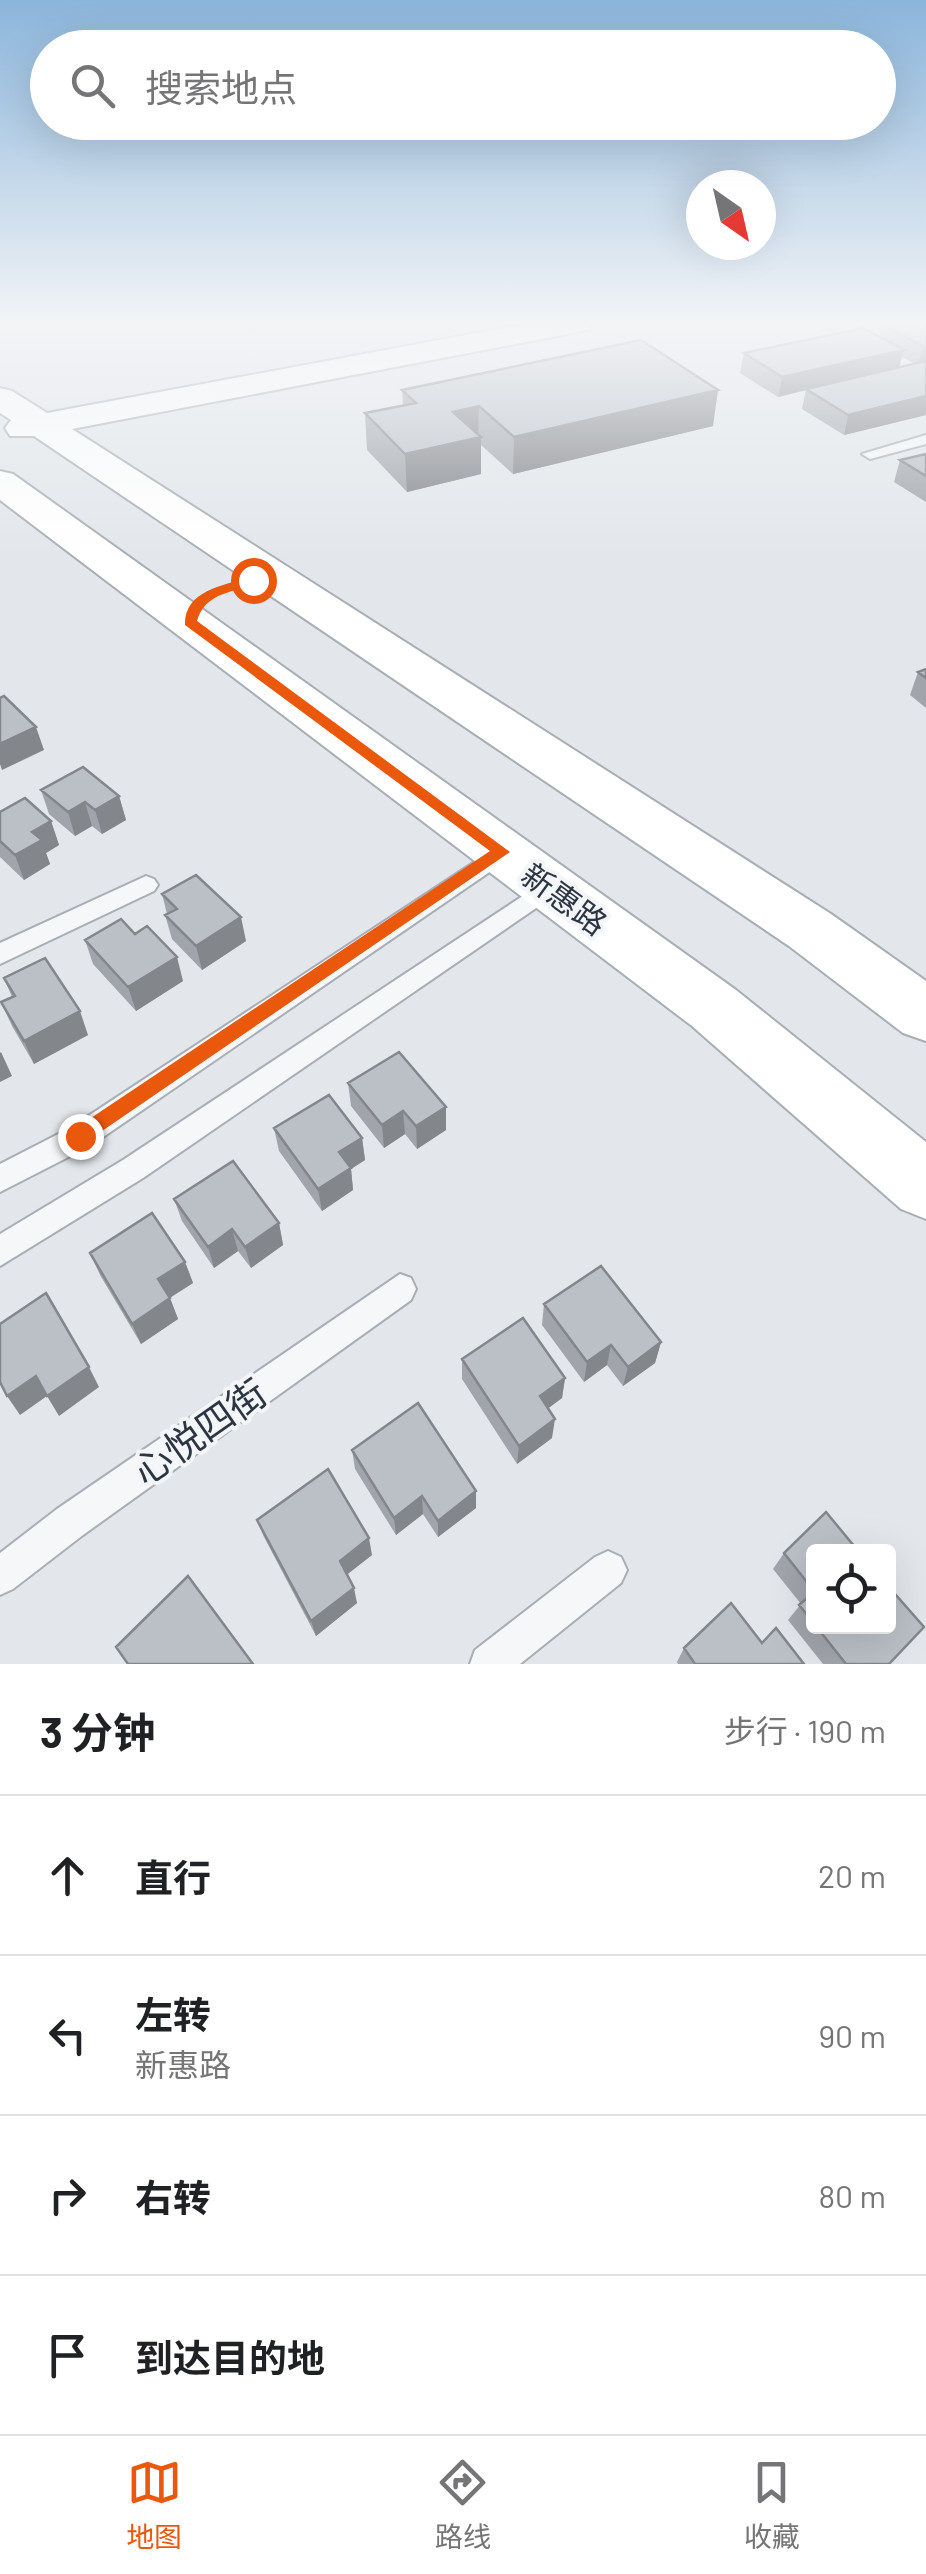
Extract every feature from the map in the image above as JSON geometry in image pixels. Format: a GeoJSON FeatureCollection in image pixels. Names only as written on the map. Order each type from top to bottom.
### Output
{"type":"FeatureCollection","features":[{"type":"Feature","properties":{"kind":"main road"},"geometry":{"type":"LineString","coordinates":[[10,413],[71,401]]}},
{"type":"Feature","properties":{"kind":"main road"},"geometry":{"type":"LineString","coordinates":[[10,413],[88,401]]}},
{"type":"Feature","properties":{"kind":"main road"},"geometry":{"type":"LineString","coordinates":[[10,413],[278,580],[810,930],[926,1016]]}},
{"type":"Feature","properties":{"kind":"main road","name":"新惠路"},"geometry":{"type":"LineString","coordinates":[[0,482],[714,1008],[926,1186]]}},
{"type":"Feature","properties":{"kind":"main road"},"geometry":{"type":"LineString","coordinates":[[190,622],[194,608],[208,594],[253,580],[278,580]]}},
{"type":"Feature","properties":{"kind":"lane"},"geometry":{"type":"LineString","coordinates":[[870,454],[926,440]]}},
{"type":"Feature","properties":{"kind":"lane"},"geometry":{"type":"LineString","coordinates":[[0,1179],[80,1136],[502,852]]}},
{"type":"Feature","properties":{"kind":"lane"},"geometry":{"type":"LineString","coordinates":[[0,954],[146,885]]}},
{"type":"Feature","properties":{"kind":"lane"},"geometry":{"type":"LineString","coordinates":[[0,1251],[133,1170],[550,887]]}},
{"type":"Feature","properties":{"kind":"lane","name":"心悦四街"},"geometry":{"type":"LineString","coordinates":[[0,1576],[70,1522],[400,1289]]}},
{"type":"Feature","properties":{"kind":"lane"},"geometry":{"type":"LineString","coordinates":[[489,1664],[608,1570]]}},
{"type":"Feature","properties":{"kind":"building"},"geometry":{"type":"Polygon","coordinates":[[[413,401],[672,401],[514,437],[479,406],[453,412],[481,437],[405,454],[365,413],[416,403],[413,401]]]}},
{"type":"Feature","properties":{"kind":"building"},"geometry":{"type":"Polygon","coordinates":[[[825,401],[907,401],[848,415],[825,401]]]}},
{"type":"Feature","properties":{"kind":"building"},"geometry":{"type":"Polygon","coordinates":[[[926,454],[926,476],[900,460],[926,454]]]}},
{"type":"Feature","properties":{"kind":"building"},"geometry":{"type":"Polygon","coordinates":[[[4,696],[36,727],[0,744],[0,698],[4,696]]]}},
{"type":"Feature","properties":{"kind":"building"},"geometry":{"type":"Polygon","coordinates":[[[83,767],[119,796],[95,810],[85,802],[68,812],[41,790],[83,767]]]}},
{"type":"Feature","properties":{"kind":"building"},"geometry":{"type":"Polygon","coordinates":[[[25,798],[51,821],[32,832],[42,840],[15,855],[0,841],[0,812],[25,798]]]}},
{"type":"Feature","properties":{"kind":"building"},"geometry":{"type":"Polygon","coordinates":[[[196,875],[241,917],[196,946],[165,915],[177,909],[162,894],[196,875]]]}},
{"type":"Feature","properties":{"kind":"building"},"geometry":{"type":"Polygon","coordinates":[[[121,919],[135,934],[147,926],[177,957],[128,987],[85,940],[121,919]]]}},
{"type":"Feature","properties":{"kind":"building"},"geometry":{"type":"Polygon","coordinates":[[[45,958],[80,1011],[24,1041],[1,1002],[15,996],[4,978],[45,958]]]}},
{"type":"Feature","properties":{"kind":"building"},"geometry":{"type":"Polygon","coordinates":[[[399,1052],[446,1107],[416,1126],[403,1111],[382,1125],[348,1083],[399,1052]]]}},
{"type":"Feature","properties":{"kind":"building"},"geometry":{"type":"Polygon","coordinates":[[[329,1095],[362,1138],[339,1152],[351,1168],[318,1189],[274,1128],[329,1095]]]}},
{"type":"Feature","properties":{"kind":"building"},"geometry":{"type":"Polygon","coordinates":[[[233,1161],[279,1223],[245,1247],[232,1229],[208,1247],[174,1199],[233,1161]]]}},
{"type":"Feature","properties":{"kind":"building"},"geometry":{"type":"Polygon","coordinates":[[[152,1213],[185,1262],[158,1279],[170,1298],[132,1324],[90,1253],[152,1213]]]}},
{"type":"Feature","properties":{"kind":"building"},"geometry":{"type":"Polygon","coordinates":[[[601,1266],[661,1342],[628,1367],[611,1345],[587,1362],[544,1304],[601,1266]]]}},
{"type":"Feature","properties":{"kind":"building"},"geometry":{"type":"Polygon","coordinates":[[[46,1293],[89,1367],[47,1396],[36,1376],[7,1396],[0,1382],[0,1324],[46,1293]]]}},
{"type":"Feature","properties":{"kind":"building"},"geometry":{"type":"Polygon","coordinates":[[[523,1318],[565,1378],[540,1396],[555,1419],[519,1446],[462,1359],[523,1318]]]}},
{"type":"Feature","properties":{"kind":"building"},"geometry":{"type":"Polygon","coordinates":[[[418,1403],[476,1491],[438,1521],[422,1496],[394,1518],[352,1450],[418,1403]]]}},
{"type":"Feature","properties":{"kind":"building"},"geometry":{"type":"Polygon","coordinates":[[[328,1469],[369,1538],[340,1561],[354,1588],[311,1621],[257,1520],[328,1469]]]}},
{"type":"Feature","properties":{"kind":"building"},"geometry":{"type":"Polygon","coordinates":[[[826,1512],[852,1544],[806,1544],[806,1581],[784,1553],[826,1512]]]}},
{"type":"Feature","properties":{"kind":"building"},"geometry":{"type":"Polygon","coordinates":[[[188,1576],[253,1664],[128,1664],[116,1647],[188,1576]]]}},
{"type":"Feature","properties":{"kind":"building"},"geometry":{"type":"Polygon","coordinates":[[[896,1595],[924,1627],[889,1664],[846,1664],[822,1634],[896,1634],[896,1595]]]}},
{"type":"Feature","properties":{"kind":"building"},"geometry":{"type":"Polygon","coordinates":[[[731,1603],[762,1643],[776,1628],[804,1664],[695,1664],[684,1648],[731,1603]]]}},
{"type":"Feature","properties":{"kind":"route"},"geometry":{"type":"LineString","coordinates":[[80,1136],[502,852],[190,622],[194,608],[208,594],[253,580]]}}]}
